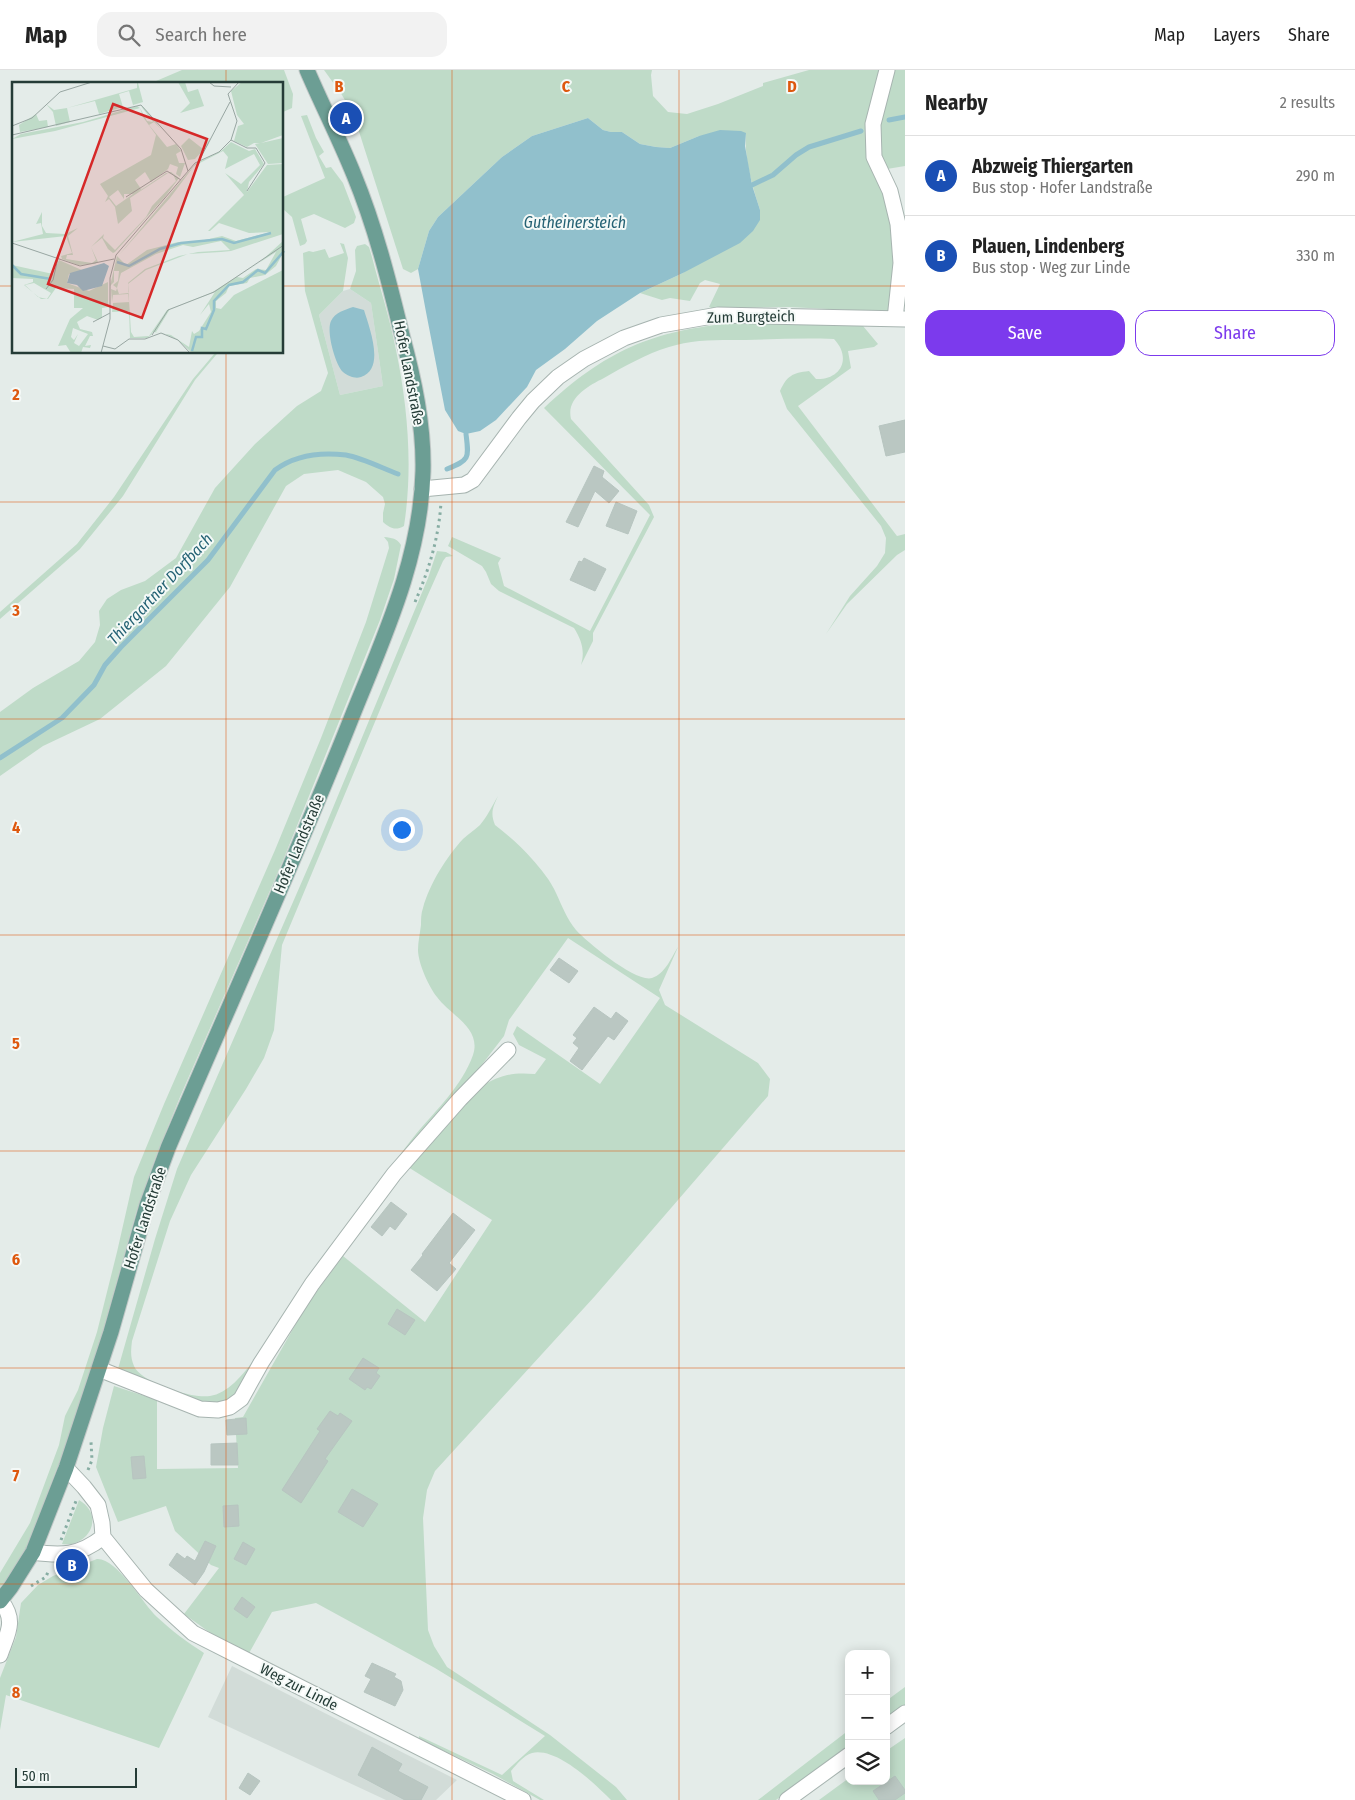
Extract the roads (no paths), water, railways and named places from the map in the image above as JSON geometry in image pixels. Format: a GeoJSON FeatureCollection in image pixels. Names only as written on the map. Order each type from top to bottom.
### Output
{"type":"FeatureCollection","features":[{"type":"Feature","properties":{"kind":"main road","name":"Hofer Landstraße"},"geometry":{"type":"LineString","coordinates":[[0,1601],[33,1552],[66,1468],[99,1369],[147,1205],[168,1148],[328,777],[408,572],[418,529],[423,468],[417,404],[411,370],[372,225],[354,176],[306,70]]}},
{"type":"Feature","properties":{"kind":"street"},"geometry":{"type":"LineString","coordinates":[[887,70],[874,124],[874,157],[890,191],[898,224],[901,263],[900,319]]}},
{"type":"Feature","properties":{"kind":"street","name":"Zum Burgteich"},"geometry":{"type":"LineString","coordinates":[[422,489],[464,485],[473,480],[533,401],[558,377],[584,359],[624,338],[661,325],[718,315],[900,319]]}},
{"type":"Feature","properties":{"kind":"street"},"geometry":{"type":"LineString","coordinates":[[99,1369],[200,1409],[218,1410],[230,1407],[241,1399],[261,1363],[312,1284],[388,1182],[460,1099],[508,1050]]}},
{"type":"Feature","properties":{"kind":"street"},"geometry":{"type":"LineString","coordinates":[[33,1552],[55,1555],[70,1554],[87,1548],[103,1537],[98,1505],[66,1468]]}},
{"type":"Feature","properties":{"kind":"street","name":"Weg zur Linde"},"geometry":{"type":"LineString","coordinates":[[103,1537],[146,1590],[194,1633],[523,1800]]}},
{"type":"Feature","properties":{"kind":"street"},"geometry":{"type":"LineString","coordinates":[[0,1601],[9,1614],[10,1620],[0,1655]]}},
{"type":"Feature","properties":{"kind":"street"},"geometry":{"type":"LineString","coordinates":[[890,1724],[905,1713]]}},
{"type":"Feature","properties":{"kind":"street"},"geometry":{"type":"LineString","coordinates":[[787,1800],[845,1757]]}},
{"type":"Feature","properties":{"kind":"water","name":"Gutheinersteich"},"geometry":{"type":"Polygon","coordinates":[[[588,118],[603,130],[622,132],[640,144],[656,147],[670,148],[720,130],[746,133],[745,146],[752,185],[760,210],[760,220],[753,231],[740,243],[640,293],[597,321],[565,349],[536,370],[527,387],[496,420],[480,431],[466,434],[458,431],[445,410],[418,269],[429,231],[438,217],[502,157],[532,136],[588,118]]]}},
{"type":"Feature","properties":{"kind":"water"},"geometry":{"type":"Polygon","coordinates":[[[353,307],[364,310],[374,347],[373,366],[369,373],[359,378],[347,375],[340,368],[332,347],[330,332],[331,321],[335,315],[353,307]]]}},
{"type":"Feature","properties":{"kind":"waterway","name":"Thiergartner Dorfbach"},"geometry":{"type":"LineString","coordinates":[[889,120],[905,117]]}},
{"type":"Feature","properties":{"kind":"waterway","name":"Thiergartner Dorfbach"},"geometry":{"type":"LineString","coordinates":[[752,185],[773,175],[796,155],[809,147],[861,131]]}},
{"type":"Feature","properties":{"kind":"waterway","name":"Thiergartner Dorfbach"},"geometry":{"type":"LineString","coordinates":[[447,469],[460,463],[466,457],[468,448],[466,434]]}},
{"type":"Feature","properties":{"kind":"waterway","name":"Thiergartner Dorfbach"},"geometry":{"type":"LineString","coordinates":[[0,758],[62,718],[94,685],[105,665],[121,647],[208,560],[275,470],[300,458],[318,454],[337,454],[359,458],[398,474]]}},
{"type":"Feature","properties":{"kind":"place","name":"Abzweig Thiergarten"},"geometry":{"type":"Point","coordinates":[346,118]}},
{"type":"Feature","properties":{"kind":"place","name":"Plauen, Lindenberg"},"geometry":{"type":"Point","coordinates":[72,1565]}}]}
